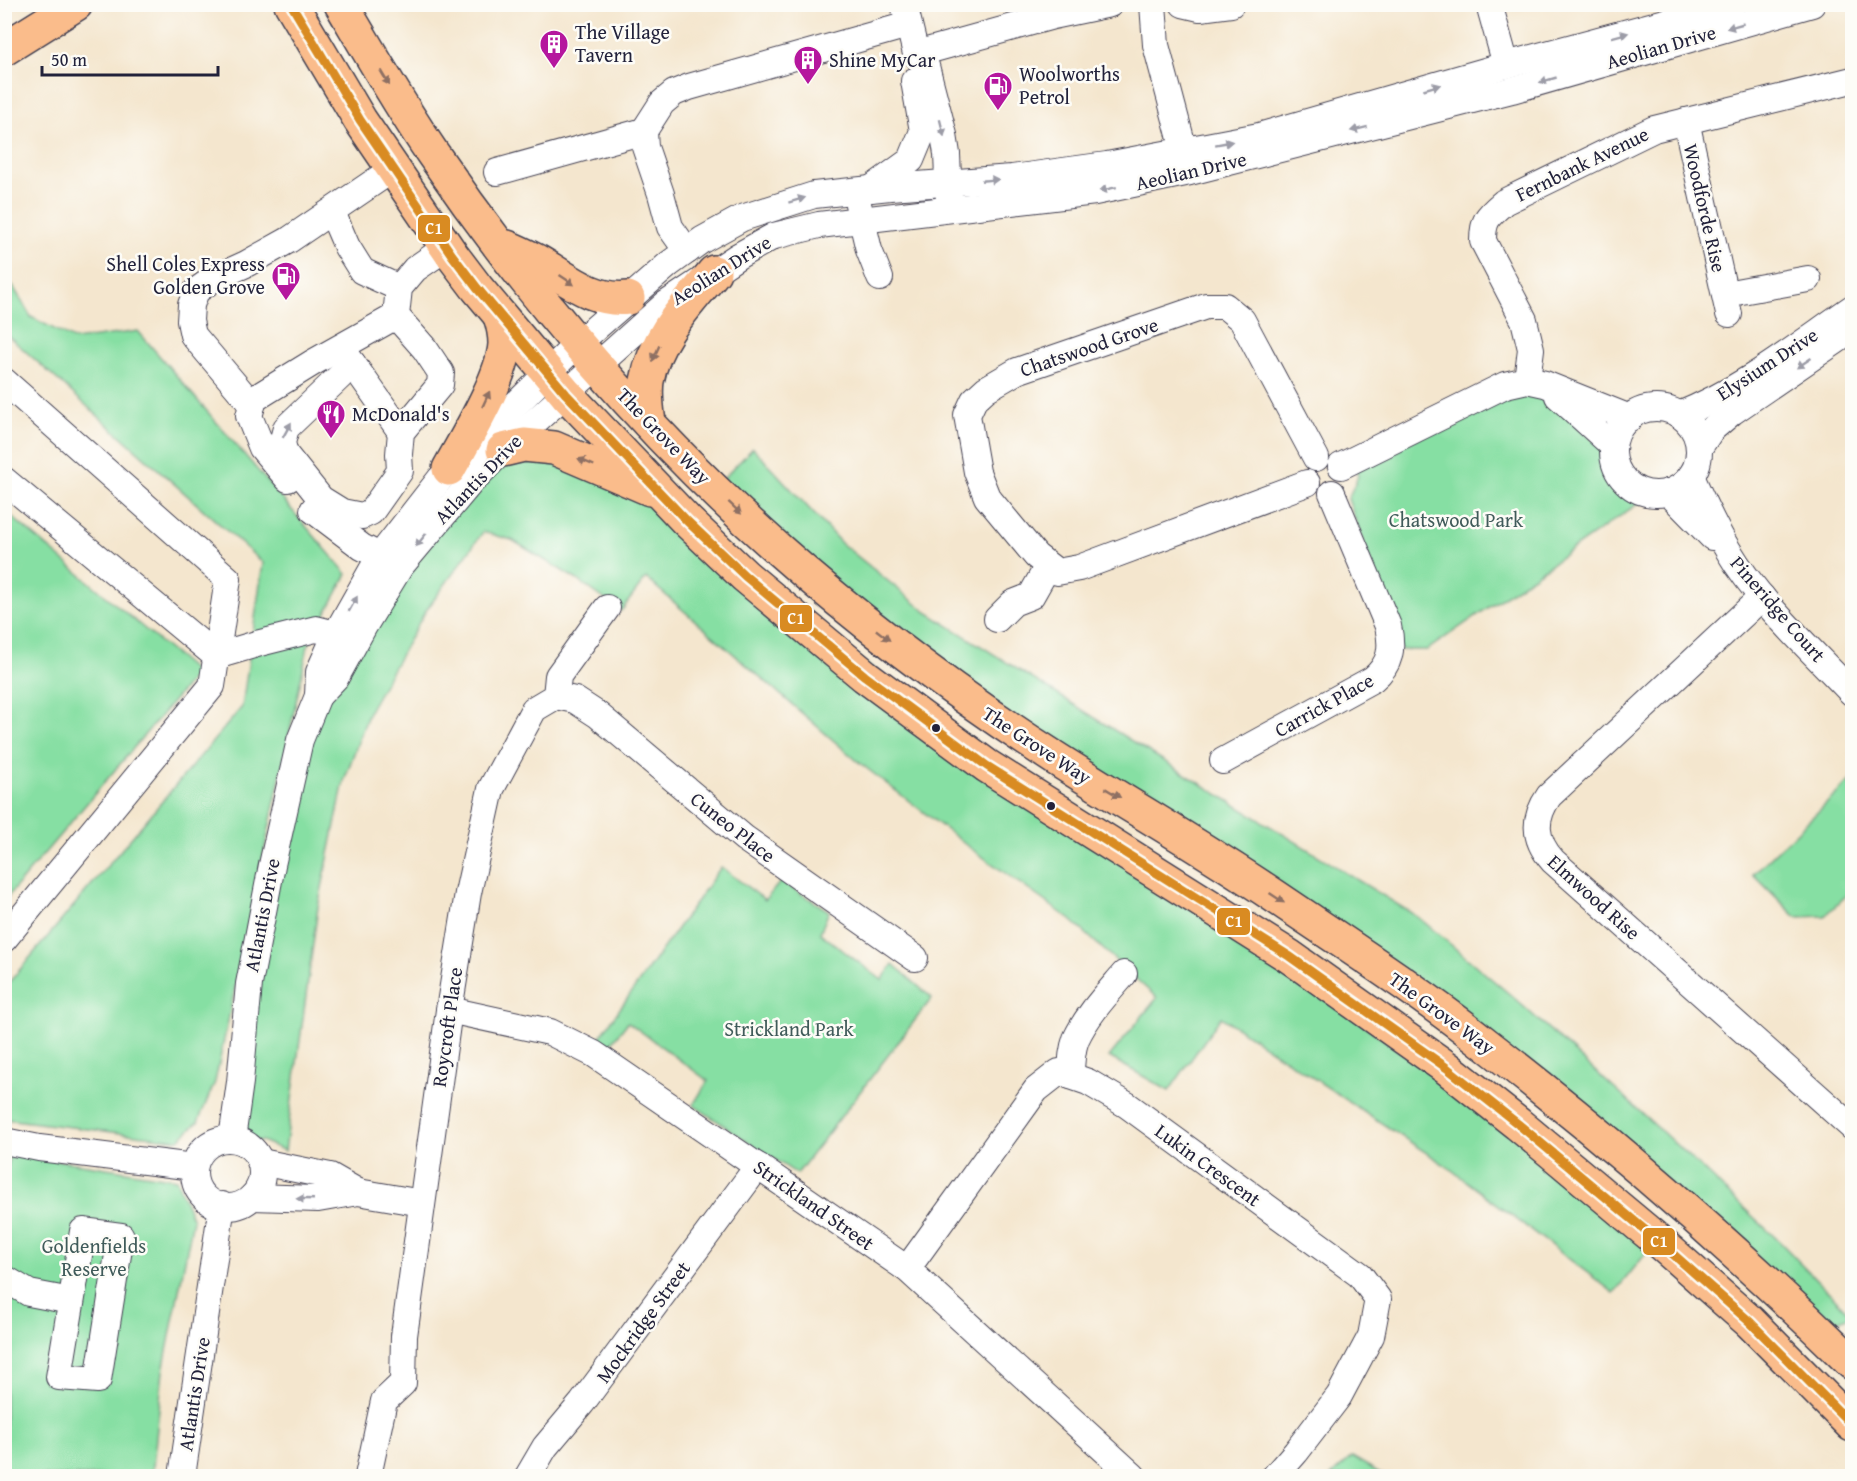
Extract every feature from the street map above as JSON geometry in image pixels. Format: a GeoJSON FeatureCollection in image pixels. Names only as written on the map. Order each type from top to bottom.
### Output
{"type":"FeatureCollection","features":[{"type":"Feature","properties":{"kind":"main road"},"geometry":{"type":"LineString","coordinates":[[4,49],[76,4]]}},
{"type":"Feature","properties":{"kind":"main road"},"geometry":{"type":"LineString","coordinates":[[266,4],[330,71]]}},
{"type":"Feature","properties":{"kind":"main road"},"geometry":{"type":"LineString","coordinates":[[291,4],[330,71],[393,169],[447,248],[500,316],[557,384],[660,493],[746,576],[865,676],[987,766],[1289,956],[1456,1075],[1620,1207],[1750,1322],[1852,1425]]}},
{"type":"Feature","properties":{"kind":"main road","name":"The Grove Way"},"geometry":{"type":"LineString","coordinates":[[341,4],[433,154],[497,242],[587,354],[649,423],[778,549],[918,663],[983,710],[1058,761],[1272,894],[1483,1041],[1677,1200],[1744,1259],[1852,1363]]}},
{"type":"Feature","properties":{"kind":"main road"},"geometry":{"type":"LineString","coordinates":[[497,242],[535,260],[585,291],[616,300],[628,298]]}},
{"type":"Feature","properties":{"kind":"main road"},"geometry":{"type":"LineString","coordinates":[[649,423],[647,383],[654,355],[675,320],[714,272]]}},
{"type":"Feature","properties":{"kind":"main road"},"geometry":{"type":"LineString","coordinates":[[449,469],[484,404],[501,360],[505,346],[500,316]]}},
{"type":"Feature","properties":{"kind":"main road"},"geometry":{"type":"LineString","coordinates":[[503,450],[524,446],[554,448],[660,493]]}},
{"type":"Feature","properties":{"kind":"street"},"geometry":{"type":"LineString","coordinates":[[916,54],[1053,16],[1110,4]]}},
{"type":"Feature","properties":{"kind":"street"},"geometry":{"type":"LineString","coordinates":[[1153,4],[1156,45],[1188,161]]}},
{"type":"Feature","properties":{"kind":"street"},"geometry":{"type":"LineString","coordinates":[[1183,4],[1200,8],[1231,4]]}},
{"type":"Feature","properties":{"kind":"street"},"geometry":{"type":"LineString","coordinates":[[1489,4],[1506,65]]}},
{"type":"Feature","properties":{"kind":"street","name":"Aeolian Drive"},"geometry":{"type":"LineString","coordinates":[[587,354],[738,256],[774,236],[819,225],[1095,192],[1259,136],[1506,65],[1732,4]]}},
{"type":"Feature","properties":{"kind":"street","name":"Aeolian Drive"},"geometry":{"type":"LineString","coordinates":[[557,384],[587,354],[628,298],[687,251],[742,218],[814,195],[1022,177],[1107,165],[1188,161],[1512,90],[1812,4]]}},
{"type":"Feature","properties":{"kind":"street"},"geometry":{"type":"LineString","coordinates":[[687,251],[670,227],[645,147],[644,131],[662,103],[674,93],[906,15],[916,54],[926,66],[944,135],[949,211]]}},
{"type":"Feature","properties":{"kind":"street"},"geometry":{"type":"LineString","coordinates":[[880,278],[861,220],[862,190],[910,160],[923,131],[912,68],[916,54]]}},
{"type":"Feature","properties":{"kind":"street","name":"Fernbank Avenue"},"geometry":{"type":"LineString","coordinates":[[1536,382],[1524,320],[1483,241],[1483,226],[1488,215],[1504,202],[1654,129],[1852,80]]}},
{"type":"Feature","properties":{"kind":"street","name":"Woodforde Rise"},"geometry":{"type":"LineString","coordinates":[[1686,121],[1727,304],[1808,279]]}},
{"type":"Feature","properties":{"kind":"street"},"geometry":{"type":"LineString","coordinates":[[497,172],[644,131]]}},
{"type":"Feature","properties":{"kind":"street"},"geometry":{"type":"LineString","coordinates":[[252,405],[193,335],[189,321],[196,291],[213,279],[263,255],[332,212],[393,169]]}},
{"type":"Feature","properties":{"kind":"street"},"geometry":{"type":"LineString","coordinates":[[332,212],[347,248],[362,271],[399,288]]}},
{"type":"Feature","properties":{"kind":"street"},"geometry":{"type":"LineString","coordinates":[[390,561],[354,541],[311,509],[262,448],[249,416],[254,399],[347,356],[396,316],[399,288],[416,269],[447,248]]}},
{"type":"Feature","properties":{"kind":"street","name":"Chatswood Grove"},"geometry":{"type":"LineString","coordinates":[[1048,566],[1036,556],[987,497],[977,472],[969,426],[968,414],[974,400],[986,389],[1017,371],[1206,306],[1225,306],[1242,320],[1316,458]]}},
{"type":"Feature","properties":{"kind":"street","name":"Elysium Drive"},"geometry":{"type":"LineString","coordinates":[[1679,415],[1738,386],[1852,308]]}},
{"type":"Feature","properties":{"kind":"street"},"geometry":{"type":"LineString","coordinates":[[347,356],[333,382],[286,428],[282,443],[285,454],[321,499],[342,512],[362,516],[371,512],[399,471],[400,443],[440,385],[441,374],[425,348],[396,316]]}},
{"type":"Feature","properties":{"kind":"street","name":"Elysium Drive"},"geometry":{"type":"LineString","coordinates":[[1699,448],[1711,430],[1732,412],[1852,330]]}},
{"type":"Feature","properties":{"kind":"street"},"geometry":{"type":"LineString","coordinates":[[347,356],[400,443]]}},
{"type":"Feature","properties":{"kind":"street"},"geometry":{"type":"LineString","coordinates":[[4,381],[228,579],[212,686],[4,939]]}},
{"type":"Feature","properties":{"kind":"street"},"geometry":{"type":"LineString","coordinates":[[1536,382],[1613,446]]}},
{"type":"Feature","properties":{"kind":"street"},"geometry":{"type":"LineString","coordinates":[[1341,466],[1505,385],[1536,382],[1630,418]]}},
{"type":"Feature","properties":{"kind":"street","name":"Atlantis Drive"},"geometry":{"type":"LineString","coordinates":[[318,696],[336,677],[363,626],[390,561],[503,450],[557,384]]}},
{"type":"Feature","properties":{"kind":"street","name":"Atlantis Drive"},"geometry":{"type":"LineString","coordinates":[[232,1139],[249,984],[272,865],[300,740],[318,696],[319,672],[336,634],[390,561],[449,469],[557,384]]}},
{"type":"Feature","properties":{"kind":"street"},"geometry":{"type":"LineString","coordinates":[[1651,408],[1679,415],[1690,425],[1697,438],[1698,461],[1691,476],[1682,486],[1655,494],[1642,492],[1621,477],[1615,464],[1613,446],[1618,432],[1630,418],[1651,408]]}},
{"type":"Feature","properties":{"kind":"street"},"geometry":{"type":"LineString","coordinates":[[1325,456],[1335,459],[1341,466],[1344,475],[1342,483],[1332,493],[1318,494],[1307,483],[1306,469],[1316,458],[1325,456]]}},
{"type":"Feature","properties":{"kind":"street","name":"Pineridge Court"},"geometry":{"type":"LineString","coordinates":[[1691,476],[1728,551],[1762,597],[1852,693]]}},
{"type":"Feature","properties":{"kind":"street"},"geometry":{"type":"LineString","coordinates":[[4,480],[216,657]]}},
{"type":"Feature","properties":{"kind":"street"},"geometry":{"type":"LineString","coordinates":[[997,619],[1013,603],[1031,596],[1048,566],[1057,572],[1079,568],[1307,483]]}},
{"type":"Feature","properties":{"kind":"street","name":"Pineridge Court"},"geometry":{"type":"LineString","coordinates":[[1668,492],[1728,551]]}},
{"type":"Feature","properties":{"kind":"street","name":"Carrick Place"},"geometry":{"type":"LineString","coordinates":[[1223,761],[1373,679],[1383,671],[1390,657],[1392,643],[1388,626],[1332,493]]}},
{"type":"Feature","properties":{"kind":"street","name":"Elmwood Rise"},"geometry":{"type":"LineString","coordinates":[[1762,597],[1549,796],[1542,807],[1539,818],[1540,842],[1553,861],[1852,1127]]}},
{"type":"Feature","properties":{"kind":"street"},"geometry":{"type":"LineString","coordinates":[[556,696],[558,676],[607,608]]}},
{"type":"Feature","properties":{"kind":"street"},"geometry":{"type":"LineString","coordinates":[[216,657],[316,629],[336,634]]}},
{"type":"Feature","properties":{"kind":"street","name":"Cuneo Place"},"geometry":{"type":"LineString","coordinates":[[556,696],[575,700],[598,716],[744,838],[915,958]]}},
{"type":"Feature","properties":{"kind":"street","name":"Roycroft Place"},"geometry":{"type":"LineString","coordinates":[[368,1476],[384,1401],[403,1383],[404,1336],[449,1010],[468,893],[491,789],[534,709],[556,696]]}},
{"type":"Feature","properties":{"kind":"street"},"geometry":{"type":"LineString","coordinates":[[907,1269],[1036,1090],[1059,1072],[1071,1076],[1076,1039],[1092,1013],[1124,974]]}},
{"type":"Feature","properties":{"kind":"street","name":"Strickland Street"},"geometry":{"type":"LineString","coordinates":[[449,1010],[550,1032],[594,1054],[907,1269],[1133,1476]]}},
{"type":"Feature","properties":{"kind":"street","name":"Lukin Crescent"},"geometry":{"type":"LineString","coordinates":[[1071,1076],[1088,1082],[1127,1105],[1360,1275],[1378,1299],[1371,1336],[1339,1396],[1275,1476]]}},
{"type":"Feature","properties":{"kind":"street"},"geometry":{"type":"LineString","coordinates":[[232,1139],[244,1142],[252,1148],[261,1162],[262,1174],[259,1188],[252,1197],[238,1205],[212,1203],[201,1193],[195,1182],[194,1167],[198,1156],[206,1147],[218,1140],[232,1139]]}},
{"type":"Feature","properties":{"kind":"street"},"geometry":{"type":"LineString","coordinates":[[4,1141],[39,1148],[194,1167]]}},
{"type":"Feature","properties":{"kind":"street"},"geometry":{"type":"LineString","coordinates":[[261,1162],[330,1176],[358,1192]]}},
{"type":"Feature","properties":{"kind":"street","name":"Mockridge Street"},"geometry":{"type":"LineString","coordinates":[[528,1476],[545,1447],[582,1403],[758,1166]]}},
{"type":"Feature","properties":{"kind":"street"},"geometry":{"type":"LineString","coordinates":[[252,1197],[318,1199],[358,1192],[422,1203]]}},
{"type":"Feature","properties":{"kind":"street","name":"Atlantis Drive"},"geometry":{"type":"LineString","coordinates":[[182,1476],[222,1205]]}},
{"type":"Feature","properties":{"kind":"street"},"geometry":{"type":"LineString","coordinates":[[83,1231],[121,1236],[98,1380],[59,1377],[71,1301],[83,1231]]}},
{"type":"Feature","properties":{"kind":"street"},"geometry":{"type":"LineString","coordinates":[[4,1278],[28,1293],[71,1301]]}},
{"type":"Feature","properties":{"kind":"green space"},"geometry":{"type":"Polygon","coordinates":[[[4,271],[31,317],[75,340],[138,331],[347,574],[308,646],[215,1082],[198,1122],[178,1140],[5,1119],[5,987],[242,707],[263,563],[5,333],[4,271]]]}},
{"type":"Feature","properties":{"kind":"green space","name":"Chatswood Park"},"geometry":{"type":"Polygon","coordinates":[[[1521,395],[1544,396],[1605,450],[1611,475],[1621,487],[1646,498],[1427,650],[1401,650],[1348,499],[1358,476],[1355,467],[1496,400],[1521,395]]]}},
{"type":"Feature","properties":{"kind":"green space"},"geometry":{"type":"Polygon","coordinates":[[[498,443],[660,493],[745,576],[1146,865],[1657,1240],[1614,1293],[1445,1165],[1221,1017],[1169,1091],[1109,1057],[1157,998],[1071,920],[966,845],[856,760],[646,578],[621,611],[579,581],[512,540],[483,532],[425,612],[370,709],[344,781],[318,907],[285,1151],[262,1141],[232,1139],[300,740],[438,498],[498,443]]]}},
{"type":"Feature","properties":{"kind":"green space"},"geometry":{"type":"Polygon","coordinates":[[[753,448],[841,543],[925,611],[1418,917],[1513,997],[1657,1127],[1778,1240],[1851,1315],[1818,1330],[1483,1041],[994,717],[714,488],[753,448]]]}},
{"type":"Feature","properties":{"kind":"green space"},"geometry":{"type":"Polygon","coordinates":[[[4,511],[197,673],[5,900],[4,511]]]}},
{"type":"Feature","properties":{"kind":"green space"},"geometry":{"type":"Polygon","coordinates":[[[1852,779],[1852,890],[1825,916],[1796,917],[1753,874],[1852,779]]]}},
{"type":"Feature","properties":{"kind":"green space","name":"Strickland Park"},"geometry":{"type":"Polygon","coordinates":[[[721,867],[765,900],[781,881],[829,911],[820,933],[882,980],[893,964],[932,998],[797,1174],[693,1105],[708,1081],[628,1022],[610,1045],[599,1038],[721,867]]]}},
{"type":"Feature","properties":{"kind":"green space","name":"Goldenfields Reserve"},"geometry":{"type":"Polygon","coordinates":[[[11,1153],[176,1179],[193,1220],[163,1371],[152,1476],[5,1476],[4,1181],[11,1153]]]}},
{"type":"Feature","properties":{"kind":"green space"},"geometry":{"type":"Polygon","coordinates":[[[1352,1457],[1385,1476],[1331,1476],[1352,1457]]]}},
{"type":"Feature","properties":{"kind":"transit line","name":"C1"},"geometry":{"type":"LineString","coordinates":[[291,4],[360,120],[477,288],[566,394],[687,521],[745,576],[865,676],[987,766],[1289,956],[1447,1068],[1657,1240],[1750,1322],[1852,1425]]}},
{"type":"Feature","properties":{"kind":"place","name":"The Village Tavern"},"geometry":{"type":"Point","coordinates":[554,70]}},
{"type":"Feature","properties":{"kind":"place","name":"Shine MyCar"},"geometry":{"type":"Point","coordinates":[808,86]}},
{"type":"Feature","properties":{"kind":"place","name":"Woolworths Petrol"},"geometry":{"type":"Point","coordinates":[998,112]}},
{"type":"Feature","properties":{"kind":"place","name":"Shell Coles Express Golden Grove"},"geometry":{"type":"Point","coordinates":[286,302]}},
{"type":"Feature","properties":{"kind":"place","name":"McDonald's"},"geometry":{"type":"Point","coordinates":[331,440]}}]}
